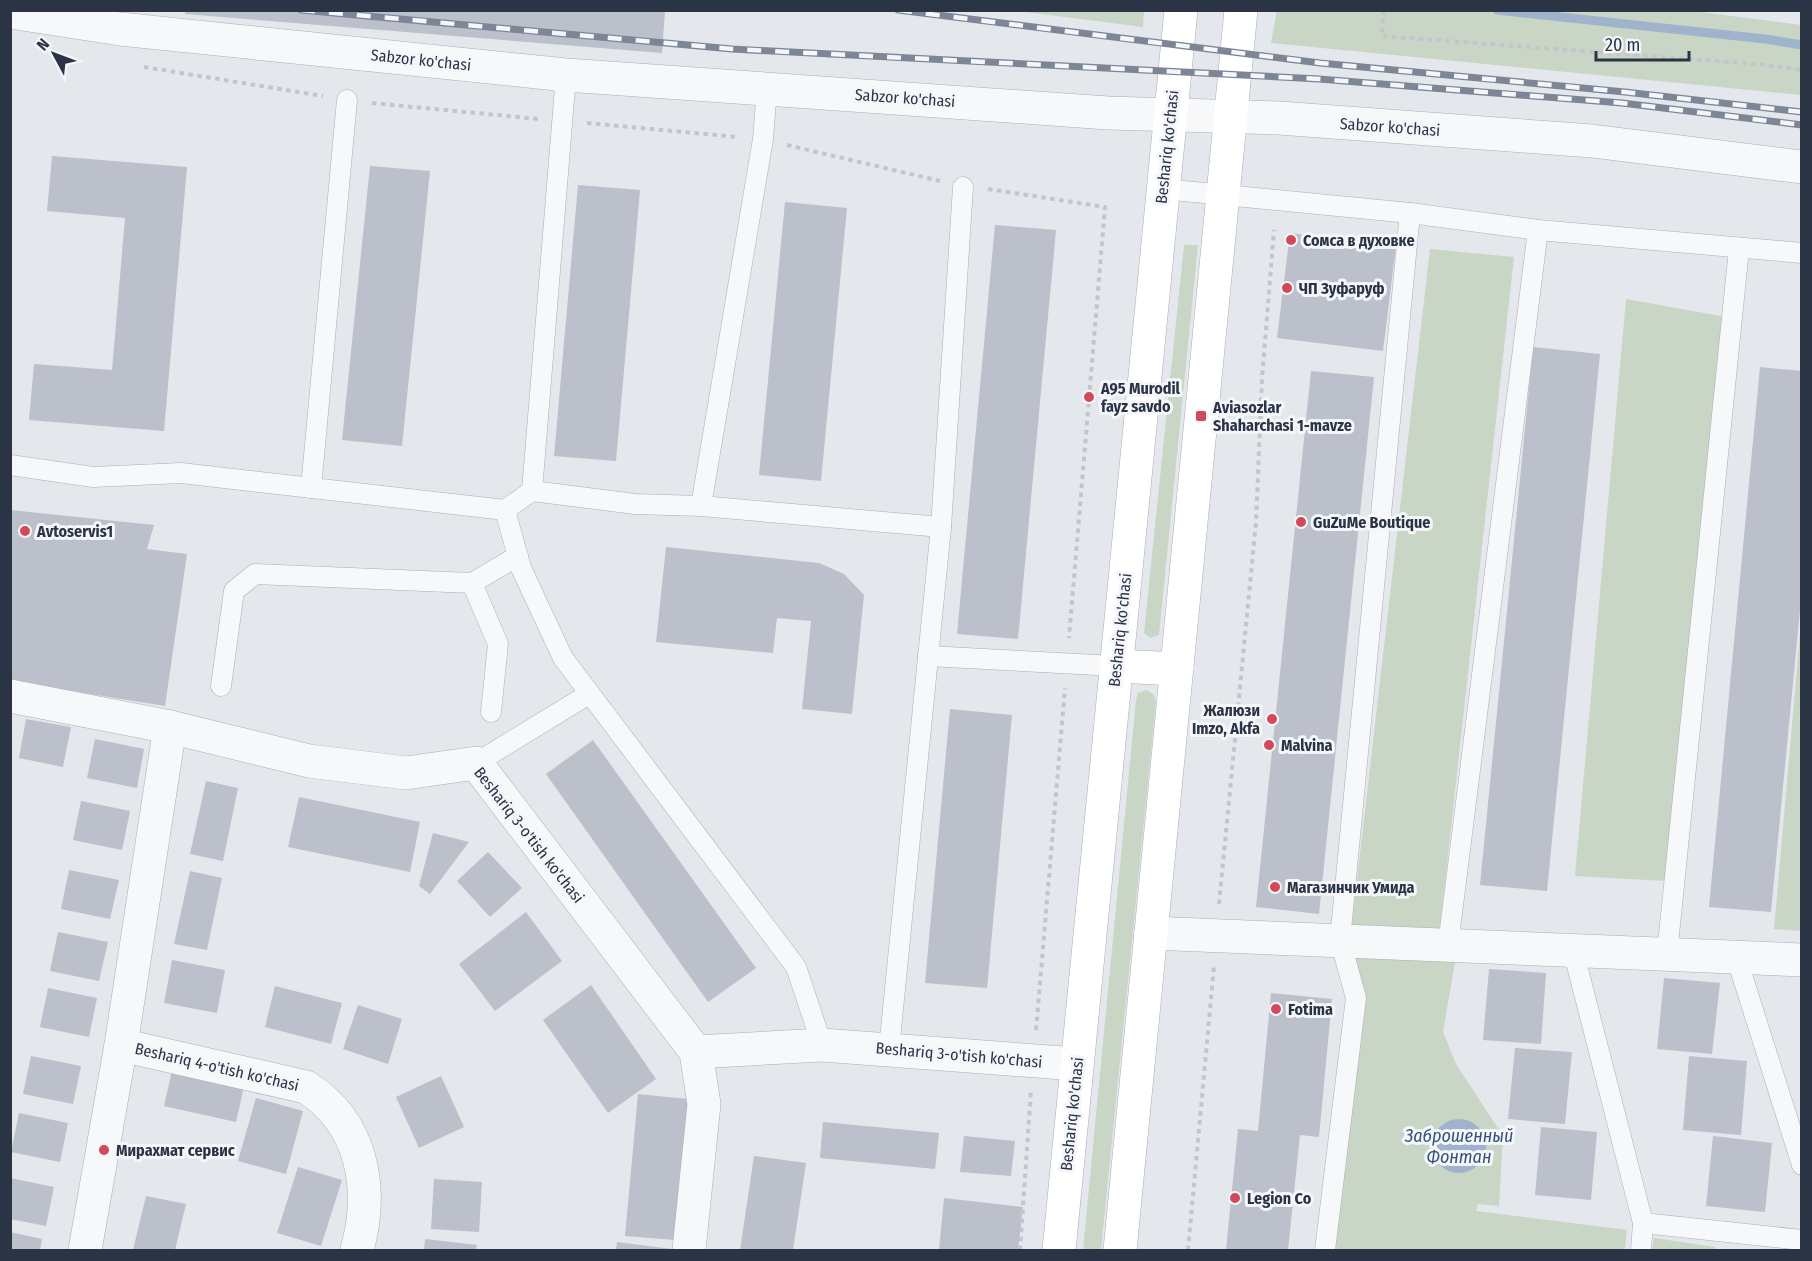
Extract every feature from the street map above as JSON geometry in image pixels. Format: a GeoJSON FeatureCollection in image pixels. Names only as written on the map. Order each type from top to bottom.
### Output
{"type":"FeatureCollection","features":[{"type":"Feature","properties":{"kind":"main road","name":"Beshariq ko'chasi"},"geometry":{"type":"LineString","coordinates":[[1059,1251],[1181,10]]}},
{"type":"Feature","properties":{"kind":"main road"},"geometry":{"type":"LineString","coordinates":[[1120,1251],[1241,10]]}},
{"type":"Feature","properties":{"kind":"main road"},"geometry":{"type":"LineString","coordinates":[[1116,666],[1177,669]]}},
{"type":"Feature","properties":{"kind":"street","name":"Sabzor ko'chasi"},"geometry":{"type":"LineString","coordinates":[[10,12],[120,29],[566,75],[1108,113],[1290,119],[1592,141],[1802,167]]}},
{"type":"Feature","properties":{"kind":"street","name":"Beshariq 3-o'tish ko'chasi"},"geometry":{"type":"LineString","coordinates":[[10,696],[170,728],[309,761],[406,773],[476,764],[696,1052],[704,1104],[689,1251]]}},
{"type":"Feature","properties":{"kind":"street","name":"Beshariq 4-o'tish ko'chasi"},"geometry":{"type":"LineString","coordinates":[[85,1251],[122,1045],[170,728]]}},
{"type":"Feature","properties":{"kind":"street"},"geometry":{"type":"LineString","coordinates":[[1151,933],[1802,960]]}},
{"type":"Feature","properties":{"kind":"street","name":"Beshariq 4-o'tish ko'chasi"},"geometry":{"type":"LineString","coordinates":[[122,1045],[306,1087],[322,1097],[335,1110],[353,1138],[363,1167],[366,1200],[357,1251]]}},
{"type":"Feature","properties":{"kind":"street","name":"Beshariq 3-o'tish ko'chasi"},"geometry":{"type":"LineString","coordinates":[[696,1052],[822,1045],[1077,1064]]}},
{"type":"Feature","properties":{"kind":"lane"},"geometry":{"type":"LineString","coordinates":[[532,491],[566,75]]}},
{"type":"Feature","properties":{"kind":"lane"},"geometry":{"type":"LineString","coordinates":[[701,506],[763,139],[766,88]]}},
{"type":"Feature","properties":{"kind":"lane"},"geometry":{"type":"LineString","coordinates":[[311,488],[347,100]]}},
{"type":"Feature","properties":{"kind":"lane"},"geometry":{"type":"LineString","coordinates":[[889,1049],[941,527],[963,187]]}},
{"type":"Feature","properties":{"kind":"lane"},"geometry":{"type":"LineString","coordinates":[[1163,189],[1410,213],[1538,230],[1802,253]]}},
{"type":"Feature","properties":{"kind":"lane"},"geometry":{"type":"LineString","coordinates":[[1325,1251],[1356,998],[1340,940],[1410,213]]}},
{"type":"Feature","properties":{"kind":"lane"},"geometry":{"type":"LineString","coordinates":[[1448,945],[1538,230]]}},
{"type":"Feature","properties":{"kind":"lane"},"geometry":{"type":"LineString","coordinates":[[1667,954],[1739,249]]}},
{"type":"Feature","properties":{"kind":"lane"},"geometry":{"type":"LineString","coordinates":[[10,465],[93,477],[182,473],[505,510],[532,491],[635,504],[701,506],[941,527]]}},
{"type":"Feature","properties":{"kind":"lane"},"geometry":{"type":"LineString","coordinates":[[505,510],[521,568],[563,658],[796,967],[822,1045]]}},
{"type":"Feature","properties":{"kind":"lane"},"geometry":{"type":"LineString","coordinates":[[221,686],[234,591],[255,574],[472,583],[518,556]]}},
{"type":"Feature","properties":{"kind":"lane"},"geometry":{"type":"LineString","coordinates":[[472,583],[498,644],[491,712]]}},
{"type":"Feature","properties":{"kind":"lane"},"geometry":{"type":"LineString","coordinates":[[928,656],[1116,666]]}},
{"type":"Feature","properties":{"kind":"lane"},"geometry":{"type":"LineString","coordinates":[[476,764],[589,694]]}},
{"type":"Feature","properties":{"kind":"lane"},"geometry":{"type":"LineString","coordinates":[[1573,950],[1643,1223],[1641,1251]]}},
{"type":"Feature","properties":{"kind":"lane"},"geometry":{"type":"LineString","coordinates":[[1736,956],[1802,1165]]}},
{"type":"Feature","properties":{"kind":"lane"},"geometry":{"type":"LineString","coordinates":[[1643,1223],[1731,1242],[1802,1240]]}},
{"type":"Feature","properties":{"kind":"path"},"geometry":{"type":"LineString","coordinates":[[1384,10],[1382,36],[1757,64],[1802,70]]}},
{"type":"Feature","properties":{"kind":"path"},"geometry":{"type":"LineString","coordinates":[[1020,1251],[1033,1061],[1105,207]]}},
{"type":"Feature","properties":{"kind":"path"},"geometry":{"type":"LineString","coordinates":[[1188,1251],[1256,522],[1262,379],[1274,230]]}},
{"type":"Feature","properties":{"kind":"green space"},"geometry":{"type":"Polygon","coordinates":[[[1277,10],[1685,10],[1801,25],[1801,95],[1271,43],[1277,10]]]}},
{"type":"Feature","properties":{"kind":"green space"},"geometry":{"type":"Polygon","coordinates":[[[1018,11],[1144,11],[1143,27],[1018,11]]]}},
{"type":"Feature","properties":{"kind":"green space"},"geometry":{"type":"Polygon","coordinates":[[[1184,245],[1198,245],[1159,635],[1150,638],[1144,633],[1184,245]]]}},
{"type":"Feature","properties":{"kind":"green space"},"geometry":{"type":"Polygon","coordinates":[[[1430,249],[1514,257],[1439,936],[1351,932],[1430,249]]]}},
{"type":"Feature","properties":{"kind":"green space"},"geometry":{"type":"Polygon","coordinates":[[[1626,299],[1726,317],[1666,881],[1575,876],[1626,299]]]}},
{"type":"Feature","properties":{"kind":"green space"},"geometry":{"type":"Polygon","coordinates":[[[1801,623],[1802,930],[1801,931],[1774,929],[1801,623]]]}},
{"type":"Feature","properties":{"kind":"green space"},"geometry":{"type":"Polygon","coordinates":[[[1146,690],[1153,694],[1156,701],[1101,1250],[1083,1250],[1136,700],[1138,693],[1146,690]]]}},
{"type":"Feature","properties":{"kind":"green space"},"geometry":{"type":"Polygon","coordinates":[[[1340,940],[1455,962],[1443,1032],[1456,1064],[1503,1136],[1499,1206],[1478,1204],[1476,1211],[1627,1230],[1625,1250],[1325,1250],[1356,998],[1340,940]]]}},
{"type":"Feature","properties":{"kind":"green space"},"geometry":{"type":"Polygon","coordinates":[[[1654,1238],[1715,1247],[1715,1250],[1652,1250],[1654,1238]]]}},
{"type":"Feature","properties":{"kind":"water","name":"Заброшенный Фонтан"},"geometry":{"type":"Polygon","coordinates":[[[1459,1119],[1469,1121],[1478,1127],[1484,1136],[1486,1146],[1484,1156],[1478,1165],[1469,1171],[1459,1173],[1449,1171],[1440,1165],[1434,1156],[1432,1146],[1434,1136],[1440,1127],[1449,1121],[1459,1119]]]}},
{"type":"Feature","properties":{"kind":"building"},"geometry":{"type":"Polygon","coordinates":[[[185,10],[665,10],[662,53],[185,14],[185,10]]]}},
{"type":"Feature","properties":{"kind":"building"},"geometry":{"type":"Polygon","coordinates":[[[52,156],[187,167],[164,431],[29,420],[34,364],[112,370],[125,218],[47,211],[52,156]]]}},
{"type":"Feature","properties":{"kind":"building"},"geometry":{"type":"Polygon","coordinates":[[[370,166],[430,171],[402,446],[342,440],[370,166]]]}},
{"type":"Feature","properties":{"kind":"building"},"geometry":{"type":"Polygon","coordinates":[[[578,185],[640,190],[616,461],[554,456],[578,185]]]}},
{"type":"Feature","properties":{"kind":"building"},"geometry":{"type":"Polygon","coordinates":[[[785,202],[847,208],[821,481],[759,475],[785,202]]]}},
{"type":"Feature","properties":{"kind":"building"},"geometry":{"type":"Polygon","coordinates":[[[995,225],[1056,230],[1018,639],[957,634],[995,225]]]}},
{"type":"Feature","properties":{"kind":"building"},"geometry":{"type":"Polygon","coordinates":[[[1290,233],[1396,246],[1383,351],[1277,338],[1290,233]]]}},
{"type":"Feature","properties":{"kind":"building"},"geometry":{"type":"Polygon","coordinates":[[[1533,347],[1600,354],[1547,891],[1480,885],[1533,347]]]}},
{"type":"Feature","properties":{"kind":"building"},"geometry":{"type":"Polygon","coordinates":[[[1760,367],[1802,371],[1802,589],[1771,912],[1709,907],[1760,367]]]}},
{"type":"Feature","properties":{"kind":"building"},"geometry":{"type":"Polygon","coordinates":[[[1311,371],[1374,377],[1319,914],[1256,907],[1311,371]]]}},
{"type":"Feature","properties":{"kind":"building"},"geometry":{"type":"Polygon","coordinates":[[[10,510],[154,525],[147,549],[187,554],[165,706],[10,681],[10,510]]]}},
{"type":"Feature","properties":{"kind":"building"},"geometry":{"type":"Polygon","coordinates":[[[666,547],[819,563],[844,574],[864,595],[852,714],[802,709],[811,621],[777,618],[773,653],[656,642],[666,547]]]}},
{"type":"Feature","properties":{"kind":"building"},"geometry":{"type":"Polygon","coordinates":[[[950,709],[1012,715],[987,988],[925,983],[950,709]]]}},
{"type":"Feature","properties":{"kind":"building"},"geometry":{"type":"Polygon","coordinates":[[[26,719],[71,727],[63,767],[19,758],[26,719]]]}},
{"type":"Feature","properties":{"kind":"building"},"geometry":{"type":"Polygon","coordinates":[[[95,739],[144,749],[137,788],[87,778],[95,739]]]}},
{"type":"Feature","properties":{"kind":"building"},"geometry":{"type":"Polygon","coordinates":[[[593,740],[756,968],[708,1002],[546,774],[593,740]]]}},
{"type":"Feature","properties":{"kind":"building"},"geometry":{"type":"Polygon","coordinates":[[[206,781],[238,788],[223,861],[190,854],[206,781]]]}},
{"type":"Feature","properties":{"kind":"building"},"geometry":{"type":"Polygon","coordinates":[[[299,797],[420,822],[410,872],[288,847],[299,797]]]}},
{"type":"Feature","properties":{"kind":"building"},"geometry":{"type":"Polygon","coordinates":[[[81,801],[130,811],[122,850],[73,840],[81,801]]]}},
{"type":"Feature","properties":{"kind":"building"},"geometry":{"type":"Polygon","coordinates":[[[433,833],[469,842],[430,894],[419,886],[433,833]]]}},
{"type":"Feature","properties":{"kind":"building"},"geometry":{"type":"Polygon","coordinates":[[[488,852],[522,888],[490,917],[457,881],[488,852]]]}},
{"type":"Feature","properties":{"kind":"building"},"geometry":{"type":"Polygon","coordinates":[[[69,870],[119,880],[110,919],[61,909],[69,870]]]}},
{"type":"Feature","properties":{"kind":"building"},"geometry":{"type":"Polygon","coordinates":[[[190,871],[222,878],[207,950],[174,944],[190,871]]]}},
{"type":"Feature","properties":{"kind":"building"},"geometry":{"type":"Polygon","coordinates":[[[526,912],[562,961],[495,1011],[459,964],[526,912]]]}},
{"type":"Feature","properties":{"kind":"building"},"geometry":{"type":"Polygon","coordinates":[[[58,932],[108,942],[99,981],[50,971],[58,932]]]}},
{"type":"Feature","properties":{"kind":"building"},"geometry":{"type":"Polygon","coordinates":[[[172,960],[225,970],[217,1013],[164,1003],[172,960]]]}},
{"type":"Feature","properties":{"kind":"building"},"geometry":{"type":"Polygon","coordinates":[[[1489,969],[1546,973],[1541,1044],[1483,1040],[1489,969]]]}},
{"type":"Feature","properties":{"kind":"building"},"geometry":{"type":"Polygon","coordinates":[[[1664,978],[1720,983],[1712,1054],[1657,1049],[1664,978]]]}},
{"type":"Feature","properties":{"kind":"building"},"geometry":{"type":"Polygon","coordinates":[[[591,985],[656,1079],[608,1113],[543,1020],[591,985]]]}},
{"type":"Feature","properties":{"kind":"building"},"geometry":{"type":"Polygon","coordinates":[[[275,986],[342,1003],[331,1044],[265,1027],[275,986]]]}},
{"type":"Feature","properties":{"kind":"building"},"geometry":{"type":"Polygon","coordinates":[[[48,988],[97,998],[89,1037],[40,1027],[48,988]]]}},
{"type":"Feature","properties":{"kind":"building"},"geometry":{"type":"Polygon","coordinates":[[[1271,993],[1332,999],[1319,1137],[1300,1135],[1288,1250],[1226,1250],[1238,1129],[1258,1131],[1271,993]]]}},
{"type":"Feature","properties":{"kind":"building"},"geometry":{"type":"Polygon","coordinates":[[[358,1005],[402,1019],[388,1064],[343,1049],[358,1005]]]}},
{"type":"Feature","properties":{"kind":"building"},"geometry":{"type":"Polygon","coordinates":[[[1515,1048],[1572,1052],[1565,1124],[1508,1119],[1515,1048]]]}},
{"type":"Feature","properties":{"kind":"building"},"geometry":{"type":"Polygon","coordinates":[[[31,1056],[81,1066],[73,1104],[23,1094],[31,1056]]]}},
{"type":"Feature","properties":{"kind":"building"},"geometry":{"type":"Polygon","coordinates":[[[1689,1056],[1747,1061],[1741,1135],[1683,1130],[1689,1056]]]}},
{"type":"Feature","properties":{"kind":"building"},"geometry":{"type":"Polygon","coordinates":[[[173,1066],[245,1082],[236,1122],[164,1106],[173,1066]]]}},
{"type":"Feature","properties":{"kind":"building"},"geometry":{"type":"Polygon","coordinates":[[[441,1076],[464,1127],[419,1148],[396,1097],[441,1076]]]}},
{"type":"Feature","properties":{"kind":"building"},"geometry":{"type":"Polygon","coordinates":[[[638,1094],[688,1099],[675,1240],[625,1236],[638,1094]]]}},
{"type":"Feature","properties":{"kind":"building"},"geometry":{"type":"Polygon","coordinates":[[[256,1098],[303,1111],[286,1174],[238,1161],[256,1098]]]}},
{"type":"Feature","properties":{"kind":"building"},"geometry":{"type":"Polygon","coordinates":[[[19,1113],[68,1123],[60,1162],[11,1152],[19,1113]]]}},
{"type":"Feature","properties":{"kind":"building"},"geometry":{"type":"Polygon","coordinates":[[[823,1122],[939,1133],[935,1169],[820,1158],[823,1122]]]}},
{"type":"Feature","properties":{"kind":"building"},"geometry":{"type":"Polygon","coordinates":[[[1541,1127],[1597,1132],[1591,1200],[1535,1195],[1541,1127]]]}},
{"type":"Feature","properties":{"kind":"building"},"geometry":{"type":"Polygon","coordinates":[[[964,1136],[1015,1141],[1011,1176],[960,1172],[964,1136]]]}},
{"type":"Feature","properties":{"kind":"building"},"geometry":{"type":"Polygon","coordinates":[[[1713,1136],[1772,1143],[1765,1212],[1706,1206],[1713,1136]]]}},
{"type":"Feature","properties":{"kind":"building"},"geometry":{"type":"Polygon","coordinates":[[[754,1156],[806,1163],[793,1250],[740,1250],[754,1156]]]}},
{"type":"Feature","properties":{"kind":"building"},"geometry":{"type":"Polygon","coordinates":[[[298,1167],[342,1180],[321,1246],[277,1233],[298,1167]]]}},
{"type":"Feature","properties":{"kind":"building"},"geometry":{"type":"Polygon","coordinates":[[[10,1178],[54,1187],[46,1226],[10,1219],[10,1178]]]}},
{"type":"Feature","properties":{"kind":"building"},"geometry":{"type":"Polygon","coordinates":[[[434,1179],[482,1182],[479,1232],[431,1229],[434,1179]]]}},
{"type":"Feature","properties":{"kind":"building"},"geometry":{"type":"Polygon","coordinates":[[[146,1196],[186,1204],[175,1250],[133,1250],[146,1196]]]}},
{"type":"Feature","properties":{"kind":"building"},"geometry":{"type":"Polygon","coordinates":[[[944,1198],[1023,1207],[1018,1250],[939,1250],[944,1198]]]}},
{"type":"Feature","properties":{"kind":"building"},"geometry":{"type":"Polygon","coordinates":[[[10,1232],[42,1239],[40,1250],[10,1250],[10,1232]]]}},
{"type":"Feature","properties":{"kind":"building"},"geometry":{"type":"Polygon","coordinates":[[[425,1239],[477,1245],[476,1250],[424,1250],[425,1239]]]}},
{"type":"Feature","properties":{"kind":"building"},"geometry":{"type":"Polygon","coordinates":[[[617,1242],[672,1249],[672,1250],[616,1250],[617,1242]]]}},
{"type":"Feature","properties":{"kind":"waterway"},"geometry":{"type":"LineString","coordinates":[[1497,10],[1802,45]]}},
{"type":"Feature","properties":{"kind":"railway"},"geometry":{"type":"LineString","coordinates":[[301,10],[732,49],[1319,79],[1622,103],[1802,125]]}},
{"type":"Feature","properties":{"kind":"railway"},"geometry":{"type":"LineString","coordinates":[[898,10],[1320,63],[1625,92],[1802,112]]}},
{"type":"Feature","properties":{"kind":"place","name":"Сомса в духовке"},"geometry":{"type":"Point","coordinates":[1291,240]}},
{"type":"Feature","properties":{"kind":"place","name":"ЧП Зуфаруф"},"geometry":{"type":"Point","coordinates":[1287,288]}},
{"type":"Feature","properties":{"kind":"place","name":"A95 Murodil fayz savdo"},"geometry":{"type":"Point","coordinates":[1089,397]}},
{"type":"Feature","properties":{"kind":"place","name":"Aviasozlar Shaharchasi 1-mavze"},"geometry":{"type":"Point","coordinates":[1201,416]}},
{"type":"Feature","properties":{"kind":"place","name":"GuZuMe Boutique"},"geometry":{"type":"Point","coordinates":[1301,522]}},
{"type":"Feature","properties":{"kind":"place","name":"Avtoservis1"},"geometry":{"type":"Point","coordinates":[25,531]}},
{"type":"Feature","properties":{"kind":"place","name":"Жалюзи Imzo, Akfa"},"geometry":{"type":"Point","coordinates":[1272,719]}},
{"type":"Feature","properties":{"kind":"place","name":"Malvina"},"geometry":{"type":"Point","coordinates":[1269,745]}},
{"type":"Feature","properties":{"kind":"place","name":"Магазинчик Умида"},"geometry":{"type":"Point","coordinates":[1275,887]}},
{"type":"Feature","properties":{"kind":"place","name":"Fotima"},"geometry":{"type":"Point","coordinates":[1276,1009]}},
{"type":"Feature","properties":{"kind":"place","name":"Мирахмат сервис"},"geometry":{"type":"Point","coordinates":[104,1150]}},
{"type":"Feature","properties":{"kind":"place","name":"Legion Co"},"geometry":{"type":"Point","coordinates":[1235,1198]}}]}
